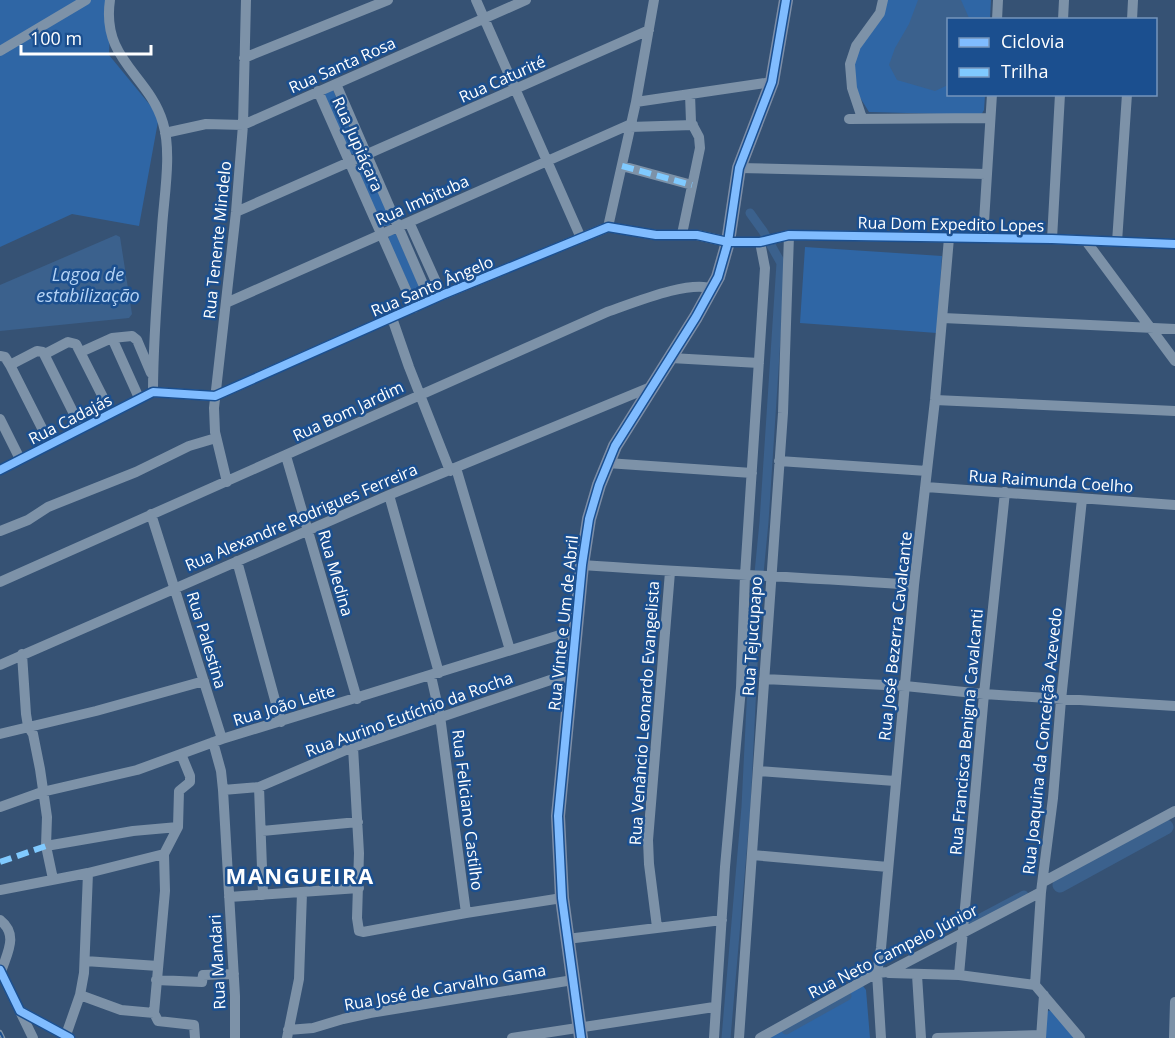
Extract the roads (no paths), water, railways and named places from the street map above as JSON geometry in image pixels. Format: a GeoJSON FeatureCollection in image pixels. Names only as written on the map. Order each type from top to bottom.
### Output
{"type":"FeatureCollection","features":[{"type":"Feature","properties":{"kind":"main road","name":"Rua Vinte e Um de Abril"},"geometry":{"type":"LineString","coordinates":[[580,1034],[562,898],[558,816],[582,565],[589,519],[607,463],[631,419],[713,289],[724,261],[739,168],[772,82],[786,0]]}},
{"type":"Feature","properties":{"kind":"street"},"geometry":{"type":"LineString","coordinates":[[0,51],[86,0]]}},
{"type":"Feature","properties":{"kind":"street"},"geometry":{"type":"LineString","coordinates":[[110,0],[111,30],[116,48],[156,107],[165,133],[165,182],[153,392]]}},
{"type":"Feature","properties":{"kind":"street","name":"Rua Tenente Mindelo"},"geometry":{"type":"LineString","coordinates":[[227,482],[214,424],[215,396],[236,212],[243,125],[246,0]]}},
{"type":"Feature","properties":{"kind":"street"},"geometry":{"type":"LineString","coordinates":[[244,58],[388,0]]}},
{"type":"Feature","properties":{"kind":"street"},"geometry":{"type":"LineString","coordinates":[[476,0],[581,238]]}},
{"type":"Feature","properties":{"kind":"street","name":"Rua Santa Rosa"},"geometry":{"type":"LineString","coordinates":[[165,133],[206,124],[243,125],[526,0]]}},
{"type":"Feature","properties":{"kind":"street"},"geometry":{"type":"LineString","coordinates":[[654,0],[636,102],[608,227],[656,235],[682,234],[728,242]]}},
{"type":"Feature","properties":{"kind":"street"},"geometry":{"type":"LineString","coordinates":[[862,118],[852,88],[850,64],[856,46],[880,13],[883,0]]}},
{"type":"Feature","properties":{"kind":"street"},"geometry":{"type":"LineString","coordinates":[[997,18],[998,0]]}},
{"type":"Feature","properties":{"kind":"street"},"geometry":{"type":"LineString","coordinates":[[1063,18],[1064,0]]}},
{"type":"Feature","properties":{"kind":"street"},"geometry":{"type":"LineString","coordinates":[[1132,18],[1133,0]]}},
{"type":"Feature","properties":{"kind":"street","name":"Rua Caturité"},"geometry":{"type":"LineString","coordinates":[[350,163],[649,30]]}},
{"type":"Feature","properties":{"kind":"street"},"geometry":{"type":"LineString","coordinates":[[636,102],[772,82]]}},
{"type":"Feature","properties":{"kind":"street","name":"Rua Jupiáçara"},"geometry":{"type":"LineString","coordinates":[[336,84],[430,300]]}},
{"type":"Feature","properties":{"kind":"street","name":"Rua Jupiáçara"},"geometry":{"type":"LineString","coordinates":[[318,91],[414,308]]}},
{"type":"Feature","properties":{"kind":"street"},"geometry":{"type":"LineString","coordinates":[[682,234],[700,148],[699,137],[693,125],[690,94]]}},
{"type":"Feature","properties":{"kind":"street"},"geometry":{"type":"LineString","coordinates":[[983,238],[992,96]]}},
{"type":"Feature","properties":{"kind":"street"},"geometry":{"type":"LineString","coordinates":[[1052,239],[1060,96]]}},
{"type":"Feature","properties":{"kind":"street"},"geometry":{"type":"LineString","coordinates":[[1117,242],[1127,96]]}},
{"type":"Feature","properties":{"kind":"street"},"geometry":{"type":"LineString","coordinates":[[849,118],[990,118]]}},
{"type":"Feature","properties":{"kind":"street"},"geometry":{"type":"LineString","coordinates":[[631,125],[693,125]]}},
{"type":"Feature","properties":{"kind":"street","name":"Rua Imbituba"},"geometry":{"type":"LineString","coordinates":[[226,303],[631,125]]}},
{"type":"Feature","properties":{"kind":"street"},"geometry":{"type":"LineString","coordinates":[[236,212],[350,163]]}},
{"type":"Feature","properties":{"kind":"street"},"geometry":{"type":"LineString","coordinates":[[622,166],[692,185]]}},
{"type":"Feature","properties":{"kind":"street"},"geometry":{"type":"LineString","coordinates":[[739,168],[986,174]]}},
{"type":"Feature","properties":{"kind":"street"},"geometry":{"type":"LineString","coordinates":[[409,222],[442,295]]}},
{"type":"Feature","properties":{"kind":"street","name":"Rua Santo Ângelo"},"geometry":{"type":"LineString","coordinates":[[153,392],[215,396],[430,300],[608,227]]}},
{"type":"Feature","properties":{"kind":"street","name":"Rua Dom Expedito Lopes"},"geometry":{"type":"LineString","coordinates":[[728,242],[762,241],[783,236],[1052,239],[1175,244]]}},
{"type":"Feature","properties":{"kind":"street","name":"Rua Tejucupapo"},"geometry":{"type":"LineString","coordinates":[[739,1038],[769,576],[783,413],[783,236]]}},
{"type":"Feature","properties":{"kind":"street","name":"Rua José Bezerra Cavalcante"},"geometry":{"type":"LineString","coordinates":[[881,1038],[881,948],[949,238]]}},
{"type":"Feature","properties":{"kind":"street","name":"Rua Tejucupapo"},"geometry":{"type":"LineString","coordinates":[[714,1038],[714,1007],[741,688],[748,575],[765,268],[762,241]]}},
{"type":"Feature","properties":{"kind":"street"},"geometry":{"type":"LineString","coordinates":[[1086,241],[1175,361]]}},
{"type":"Feature","properties":{"kind":"street","name":"Rua Bom Jardim"},"geometry":{"type":"LineString","coordinates":[[0,582],[607,312],[685,288],[707,286],[713,289]]}},
{"type":"Feature","properties":{"kind":"street"},"geometry":{"type":"LineString","coordinates":[[392,318],[420,394],[453,469],[510,650]]}},
{"type":"Feature","properties":{"kind":"street"},"geometry":{"type":"LineString","coordinates":[[943,318],[1175,329]]}},
{"type":"Feature","properties":{"kind":"street"},"geometry":{"type":"LineString","coordinates":[[81,352],[112,338],[128,336],[135,338],[153,376]]}},
{"type":"Feature","properties":{"kind":"street"},"geometry":{"type":"LineString","coordinates":[[112,338],[139,398]]}},
{"type":"Feature","properties":{"kind":"street"},"geometry":{"type":"LineString","coordinates":[[10,364],[71,342],[76,344],[111,413]]}},
{"type":"Feature","properties":{"kind":"street"},"geometry":{"type":"LineString","coordinates":[[43,353],[81,428]]}},
{"type":"Feature","properties":{"kind":"street"},"geometry":{"type":"LineString","coordinates":[[0,356],[5,357],[10,364],[50,444]]}},
{"type":"Feature","properties":{"kind":"street"},"geometry":{"type":"LineString","coordinates":[[671,358],[759,363]]}},
{"type":"Feature","properties":{"kind":"street","name":"Rua Alexandre Rodrigues Ferreira"},"geometry":{"type":"LineString","coordinates":[[0,665],[389,495],[653,386]]}},
{"type":"Feature","properties":{"kind":"street","name":"Rua Cadajás"},"geometry":{"type":"LineString","coordinates":[[0,470],[153,392]]}},
{"type":"Feature","properties":{"kind":"street"},"geometry":{"type":"LineString","coordinates":[[935,400],[1175,411]]}},
{"type":"Feature","properties":{"kind":"street"},"geometry":{"type":"LineString","coordinates":[[616,401],[630,406],[631,419]]}},
{"type":"Feature","properties":{"kind":"street"},"geometry":{"type":"LineString","coordinates":[[0,419],[20,459]]}},
{"type":"Feature","properties":{"kind":"street"},"geometry":{"type":"LineString","coordinates":[[0,531],[28,520],[48,507],[136,472],[189,446],[216,438]]}},
{"type":"Feature","properties":{"kind":"street","name":"Rua Medina"},"geometry":{"type":"LineString","coordinates":[[286,456],[357,699]]}},
{"type":"Feature","properties":{"kind":"street"},"geometry":{"type":"LineString","coordinates":[[779,461],[927,471]]}},
{"type":"Feature","properties":{"kind":"street"},"geometry":{"type":"LineString","coordinates":[[607,463],[752,473]]}},
{"type":"Feature","properties":{"kind":"street","name":"Rua Raimunda Coelho"},"geometry":{"type":"LineString","coordinates":[[926,487],[1175,505]]}},
{"type":"Feature","properties":{"kind":"street","name":"Rua Francisca Benigna Cavalcanti"},"geometry":{"type":"LineString","coordinates":[[959,975],[1005,492]]}},
{"type":"Feature","properties":{"kind":"street","name":"Rua Feliciano Castilho"},"geometry":{"type":"LineString","coordinates":[[389,495],[435,674],[466,913]]}},
{"type":"Feature","properties":{"kind":"street","name":"Rua Joaquina da Conceição Azevedo"},"geometry":{"type":"LineString","coordinates":[[1035,985],[1042,887],[1053,798],[1082,499]]}},
{"type":"Feature","properties":{"kind":"street","name":"Rua Palestina"},"geometry":{"type":"LineString","coordinates":[[151,514],[204,681],[218,741]]}},
{"type":"Feature","properties":{"kind":"street"},"geometry":{"type":"LineString","coordinates":[[237,561],[280,722]]}},
{"type":"Feature","properties":{"kind":"street"},"geometry":{"type":"LineString","coordinates":[[582,565],[914,585]]}},
{"type":"Feature","properties":{"kind":"street","name":"Rua Venâncio Leonardo Evangelista"},"geometry":{"type":"LineString","coordinates":[[657,927],[648,840],[670,572]]}},
{"type":"Feature","properties":{"kind":"street","name":"Rua João Leite"},"geometry":{"type":"LineString","coordinates":[[0,807],[42,792],[137,770],[218,741],[576,630]]}},
{"type":"Feature","properties":{"kind":"street"},"geometry":{"type":"LineString","coordinates":[[22,654],[25,675],[24,703],[28,726],[35,743],[46,817],[46,846],[53,879]]}},
{"type":"Feature","properties":{"kind":"street","name":"Rua Aurino Eutíchio da Rocha"},"geometry":{"type":"LineString","coordinates":[[223,790],[259,788],[353,747],[571,674]]}},
{"type":"Feature","properties":{"kind":"street"},"geometry":{"type":"LineString","coordinates":[[764,679],[905,686],[1061,700],[1175,706]]}},
{"type":"Feature","properties":{"kind":"street"},"geometry":{"type":"LineString","coordinates":[[0,734],[96,711],[204,681]]}},
{"type":"Feature","properties":{"kind":"street","name":"Rua Mandari"},"geometry":{"type":"LineString","coordinates":[[218,741],[234,974],[235,1038]]}},
{"type":"Feature","properties":{"kind":"street"},"geometry":{"type":"LineString","coordinates":[[353,747],[358,822],[358,930],[363,932],[562,898]]}},
{"type":"Feature","properties":{"kind":"street"},"geometry":{"type":"LineString","coordinates":[[181,754],[190,780],[189,784],[179,791],[178,827],[164,854],[165,891],[156,980],[155,1015],[158,1022],[194,1025],[195,1038]]}},
{"type":"Feature","properties":{"kind":"street"},"geometry":{"type":"LineString","coordinates":[[758,771],[896,781]]}},
{"type":"Feature","properties":{"kind":"street"},"geometry":{"type":"LineString","coordinates":[[259,788],[263,895]]}},
{"type":"Feature","properties":{"kind":"street","name":"Rua Neto Campelo Júnior"},"geometry":{"type":"LineString","coordinates":[[760,1038],[962,933],[1175,811]]}},
{"type":"Feature","properties":{"kind":"street"},"geometry":{"type":"LineString","coordinates":[[261,831],[358,822]]}},
{"type":"Feature","properties":{"kind":"street"},"geometry":{"type":"LineString","coordinates":[[46,846],[133,831],[178,827]]}},
{"type":"Feature","properties":{"kind":"street"},"geometry":{"type":"LineString","coordinates":[[0,890],[88,873],[164,854]]}},
{"type":"Feature","properties":{"kind":"street"},"geometry":{"type":"LineString","coordinates":[[752,855],[888,867]]}},
{"type":"Feature","properties":{"kind":"street"},"geometry":{"type":"LineString","coordinates":[[20,1011],[68,1037],[80,995],[85,961],[88,873]]}},
{"type":"Feature","properties":{"kind":"street"},"geometry":{"type":"LineString","coordinates":[[229,897],[359,888]]}},
{"type":"Feature","properties":{"kind":"street"},"geometry":{"type":"LineString","coordinates":[[287,1034],[299,979],[302,893]]}},
{"type":"Feature","properties":{"kind":"street"},"geometry":{"type":"LineString","coordinates":[[0,920],[9,928],[11,937],[0,971],[33,1038]]}},
{"type":"Feature","properties":{"kind":"street"},"geometry":{"type":"LineString","coordinates":[[567,939],[722,920]]}},
{"type":"Feature","properties":{"kind":"street"},"geometry":{"type":"LineString","coordinates":[[85,961],[158,966]]}},
{"type":"Feature","properties":{"kind":"street"},"geometry":{"type":"LineString","coordinates":[[882,973],[959,975],[1035,985],[1080,1038]]}},
{"type":"Feature","properties":{"kind":"street"},"geometry":{"type":"LineString","coordinates":[[156,980],[202,982],[203,975],[234,974]]}},
{"type":"Feature","properties":{"kind":"street"},"geometry":{"type":"LineString","coordinates":[[917,975],[921,1038]]}},
{"type":"Feature","properties":{"kind":"street","name":"Rua José de Carvalho Gama"},"geometry":{"type":"LineString","coordinates":[[287,1034],[370,1013],[573,980]]}},
{"type":"Feature","properties":{"kind":"street"},"geometry":{"type":"LineString","coordinates":[[80,995],[121,1010],[155,1015]]}},
{"type":"Feature","properties":{"kind":"street"},"geometry":{"type":"LineString","coordinates":[[937,1038],[1041,1037],[1044,995]]}},
{"type":"Feature","properties":{"kind":"street"},"geometry":{"type":"LineString","coordinates":[[1174,1038],[1175,1002]]}},
{"type":"Feature","properties":{"kind":"street"},"geometry":{"type":"LineString","coordinates":[[512,1038],[580,1034],[714,1007]]}},
{"type":"Feature","properties":{"kind":"water"},"geometry":{"type":"Polygon","coordinates":[[[918,0],[961,0],[969,18],[947,18],[947,85],[935,91],[897,80],[889,65],[895,48],[909,24],[918,0]]]}},
{"type":"Feature","properties":{"kind":"water","name":"Lagoa de estabilização"},"geometry":{"type":"Polygon","coordinates":[[[116,235],[120,237],[132,314],[129,318],[0,331],[0,285],[116,235]]]}},
{"type":"Feature","properties":{"kind":"waterway"},"geometry":{"type":"LineString","coordinates":[[726,1038],[746,807],[756,604],[764,522],[781,263],[750,213]]}},
{"type":"Feature","properties":{"kind":"waterway"},"geometry":{"type":"LineString","coordinates":[[1060,885],[1166,827]]}},
{"type":"Feature","properties":{"kind":"waterway"},"geometry":{"type":"LineString","coordinates":[[973,922],[1024,895]]}},
{"type":"Feature","properties":{"kind":"waterway"},"geometry":{"type":"LineString","coordinates":[[786,1030],[847,996]]}},
{"type":"Feature","properties":{"kind":"railway"},"geometry":{"type":"LineString","coordinates":[[0,1032],[3,1038]]}},
{"type":"Feature","properties":{"kind":"district","name":"MANGUEIRA"},"geometry":{"type":"Point","coordinates":[300,876]}}]}
